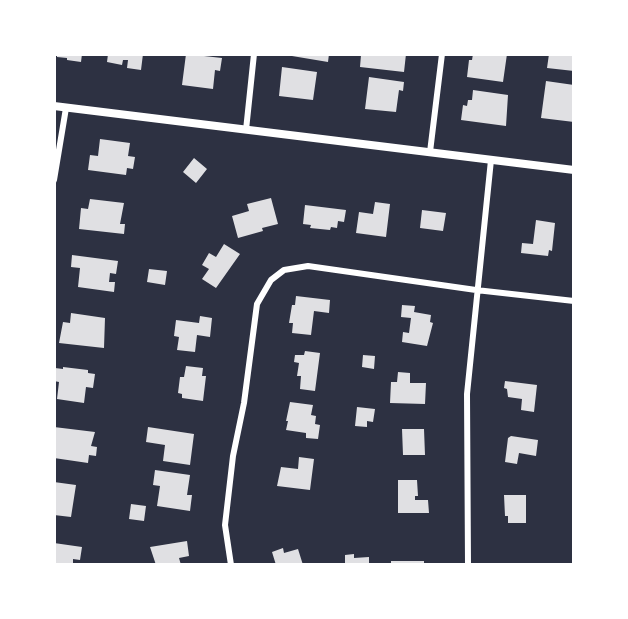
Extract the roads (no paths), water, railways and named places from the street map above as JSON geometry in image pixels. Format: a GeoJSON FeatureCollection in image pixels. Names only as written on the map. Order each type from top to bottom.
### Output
{"type":"FeatureCollection","features":[{"type":"Feature","properties":{"kind":"street"},"geometry":{"type":"LineString","coordinates":[[246,130],[254,54]]}},
{"type":"Feature","properties":{"kind":"street"},"geometry":{"type":"LineString","coordinates":[[430,152],[442,54]]}},
{"type":"Feature","properties":{"kind":"street"},"geometry":{"type":"LineString","coordinates":[[54,106],[574,170]]}},
{"type":"Feature","properties":{"kind":"street"},"geometry":{"type":"LineString","coordinates":[[54,180],[66,108]]}},
{"type":"Feature","properties":{"kind":"street"},"geometry":{"type":"LineString","coordinates":[[468,565],[467,394],[491,160]]}},
{"type":"Feature","properties":{"kind":"street"},"geometry":{"type":"LineString","coordinates":[[231,565],[225,525],[233,456],[244,403],[257,304],[271,279],[284,270],[308,266],[574,301]]}}]}
